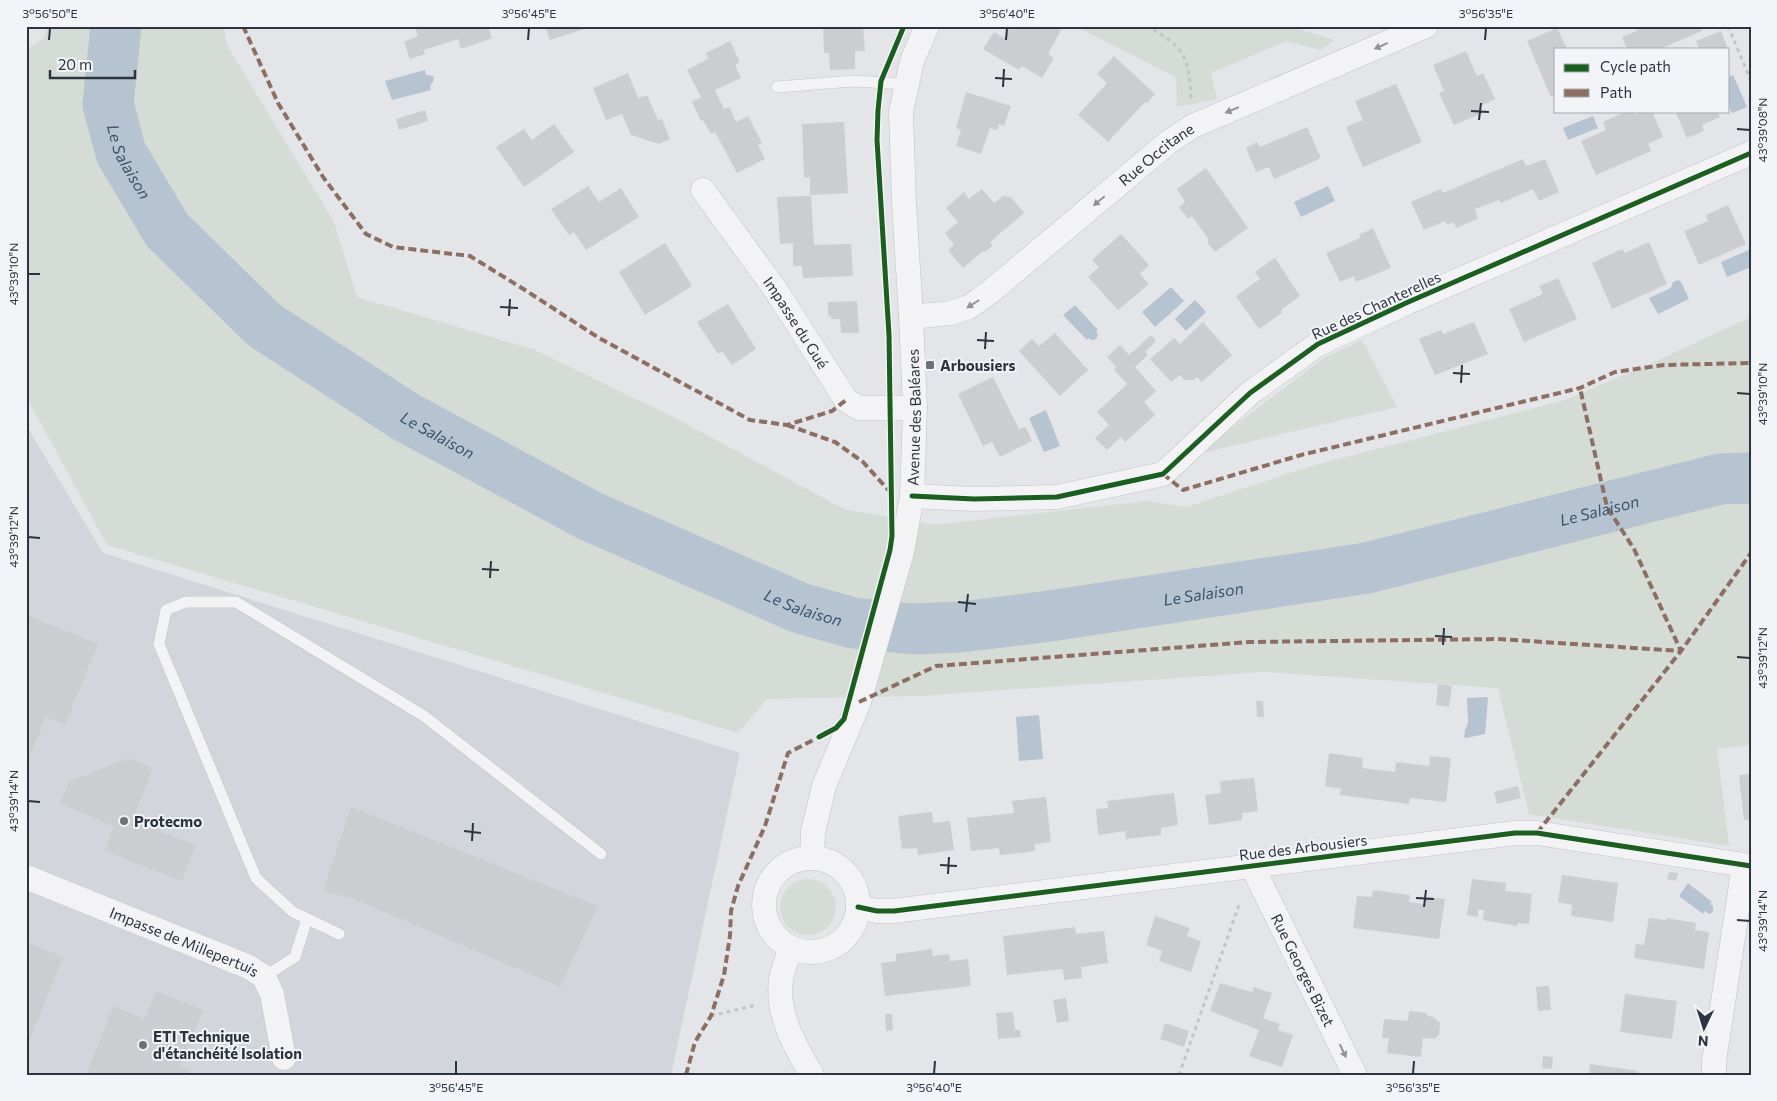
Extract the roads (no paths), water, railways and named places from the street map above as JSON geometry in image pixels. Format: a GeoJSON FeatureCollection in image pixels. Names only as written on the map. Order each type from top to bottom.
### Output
{"type":"FeatureCollection","features":[{"type":"Feature","properties":{"kind":"street","name":"Avenue des Baléares"},"geometry":{"type":"LineString","coordinates":[[812,857],[813,832],[824,786],[859,702],[902,552],[912,496],[915,408],[901,112],[912,61],[927,26]]}},
{"type":"Feature","properties":{"kind":"street","name":"Rue Occitane"},"geometry":{"type":"LineString","coordinates":[[911,317],[951,313],[969,307],[990,292],[1170,140],[1193,126],[1426,26]]}},
{"type":"Feature","properties":{"kind":"street","name":"Rue des Chanterelles"},"geometry":{"type":"LineString","coordinates":[[912,496],[974,499],[1057,497],[1163,474],[1250,393],[1318,344],[1406,303],[1751,153]]}},
{"type":"Feature","properties":{"kind":"street","name":"Impasse du Gué"},"geometry":{"type":"LineString","coordinates":[[704,190],[776,289],[846,400],[859,408],[915,408]]}},
{"type":"Feature","properties":{"kind":"street","name":"Rue des Arbousiers"},"geometry":{"type":"LineString","coordinates":[[858,908],[894,911],[1515,833],[1537,832],[1747,866]]}},
{"type":"Feature","properties":{"kind":"street"},"geometry":{"type":"LineString","coordinates":[[799,858],[823,858],[838,866],[849,876],[856,891],[858,908],[851,929],[838,944],[812,952],[801,951],[791,948],[770,929],[764,916],[764,898],[768,883],[778,870],[787,863],[799,858]]}},
{"type":"Feature","properties":{"kind":"street","name":"Rue Georges Bizet"},"geometry":{"type":"LineString","coordinates":[[1252,866],[1355,1075]]}},
{"type":"Feature","properties":{"kind":"street"},"geometry":{"type":"LineString","coordinates":[[1714,1075],[1714,1061],[1747,866]]}},
{"type":"Feature","properties":{"kind":"street","name":"Impasse de Millepertuis"},"geometry":{"type":"LineString","coordinates":[[26,877],[249,967],[264,977],[272,994],[284,1058]]}},
{"type":"Feature","properties":{"kind":"street"},"geometry":{"type":"LineString","coordinates":[[791,948],[780,981],[780,999],[798,1052],[812,1075]]}},
{"type":"Feature","properties":{"kind":"lane"},"geometry":{"type":"LineString","coordinates":[[777,87],[853,81],[906,84]]}},
{"type":"Feature","properties":{"kind":"lane"},"geometry":{"type":"LineString","coordinates":[[339,934],[293,912],[256,878],[159,644],[166,610],[186,602],[236,602],[424,716],[601,854]]}},
{"type":"Feature","properties":{"kind":"lane"},"geometry":{"type":"LineString","coordinates":[[264,977],[295,957],[307,919]]}},
{"type":"Feature","properties":{"kind":"water"},"geometry":{"type":"Polygon","coordinates":[[[425,70],[426,75],[433,76],[434,80],[430,86],[431,90],[392,100],[385,81],[425,70]]]}},
{"type":"Feature","properties":{"kind":"water"},"geometry":{"type":"Polygon","coordinates":[[[1733,75],[1747,107],[1732,113],[1730,109],[1730,76],[1733,75]]]}},
{"type":"Feature","properties":{"kind":"water"},"geometry":{"type":"Polygon","coordinates":[[[1593,116],[1598,128],[1568,140],[1563,128],[1593,116]]]}},
{"type":"Feature","properties":{"kind":"water"},"geometry":{"type":"Polygon","coordinates":[[[1328,186],[1335,201],[1301,217],[1294,202],[1328,186]]]}},
{"type":"Feature","properties":{"kind":"water"},"geometry":{"type":"Polygon","coordinates":[[[1749,250],[1751,267],[1727,277],[1721,262],[1749,250]]]}},
{"type":"Feature","properties":{"kind":"water"},"geometry":{"type":"Polygon","coordinates":[[[1678,280],[1681,282],[1689,299],[1658,314],[1649,298],[1671,288],[1673,282],[1678,280]]]}},
{"type":"Feature","properties":{"kind":"water"},"geometry":{"type":"Polygon","coordinates":[[[1171,287],[1184,301],[1155,327],[1142,312],[1171,287]]]}},
{"type":"Feature","properties":{"kind":"water"},"geometry":{"type":"Polygon","coordinates":[[[1195,300],[1206,312],[1186,331],[1175,319],[1195,300]]]}},
{"type":"Feature","properties":{"kind":"water"},"geometry":{"type":"Polygon","coordinates":[[[1075,305],[1098,330],[1096,331],[1098,335],[1096,339],[1088,338],[1087,340],[1063,315],[1075,305]]]}},
{"type":"Feature","properties":{"kind":"water"},"geometry":{"type":"Polygon","coordinates":[[[1046,410],[1060,446],[1044,452],[1029,418],[1046,410]]]}},
{"type":"Feature","properties":{"kind":"water"},"geometry":{"type":"Polygon","coordinates":[[[1488,697],[1485,734],[1464,737],[1468,723],[1467,698],[1488,697]]]}},
{"type":"Feature","properties":{"kind":"water"},"geometry":{"type":"Polygon","coordinates":[[[1039,715],[1043,759],[1019,761],[1016,717],[1039,715]]]}},
{"type":"Feature","properties":{"kind":"water"},"geometry":{"type":"Polygon","coordinates":[[[1688,883],[1712,902],[1710,904],[1713,906],[1713,912],[1709,914],[1705,911],[1703,914],[1679,896],[1688,883]]]}},
{"type":"Feature","properties":{"kind":"waterway","name":"Le Salaison"},"geometry":{"type":"LineString","coordinates":[[116,26],[108,104],[121,153],[167,230],[264,325],[406,417],[590,516],[800,608],[853,623],[913,629],[961,627],[1043,617],[1367,568],[1720,479],[1751,478]]}},
{"type":"Feature","properties":{"kind":"place","name":"Arbousiers"},"geometry":{"type":"Point","coordinates":[930,365]}},
{"type":"Feature","properties":{"kind":"place","name":"Protecmo"},"geometry":{"type":"Point","coordinates":[124,821]}},
{"type":"Feature","properties":{"kind":"place","name":"ETI Technique d'étanchéité Isolation"},"geometry":{"type":"Point","coordinates":[143,1045]}}]}
